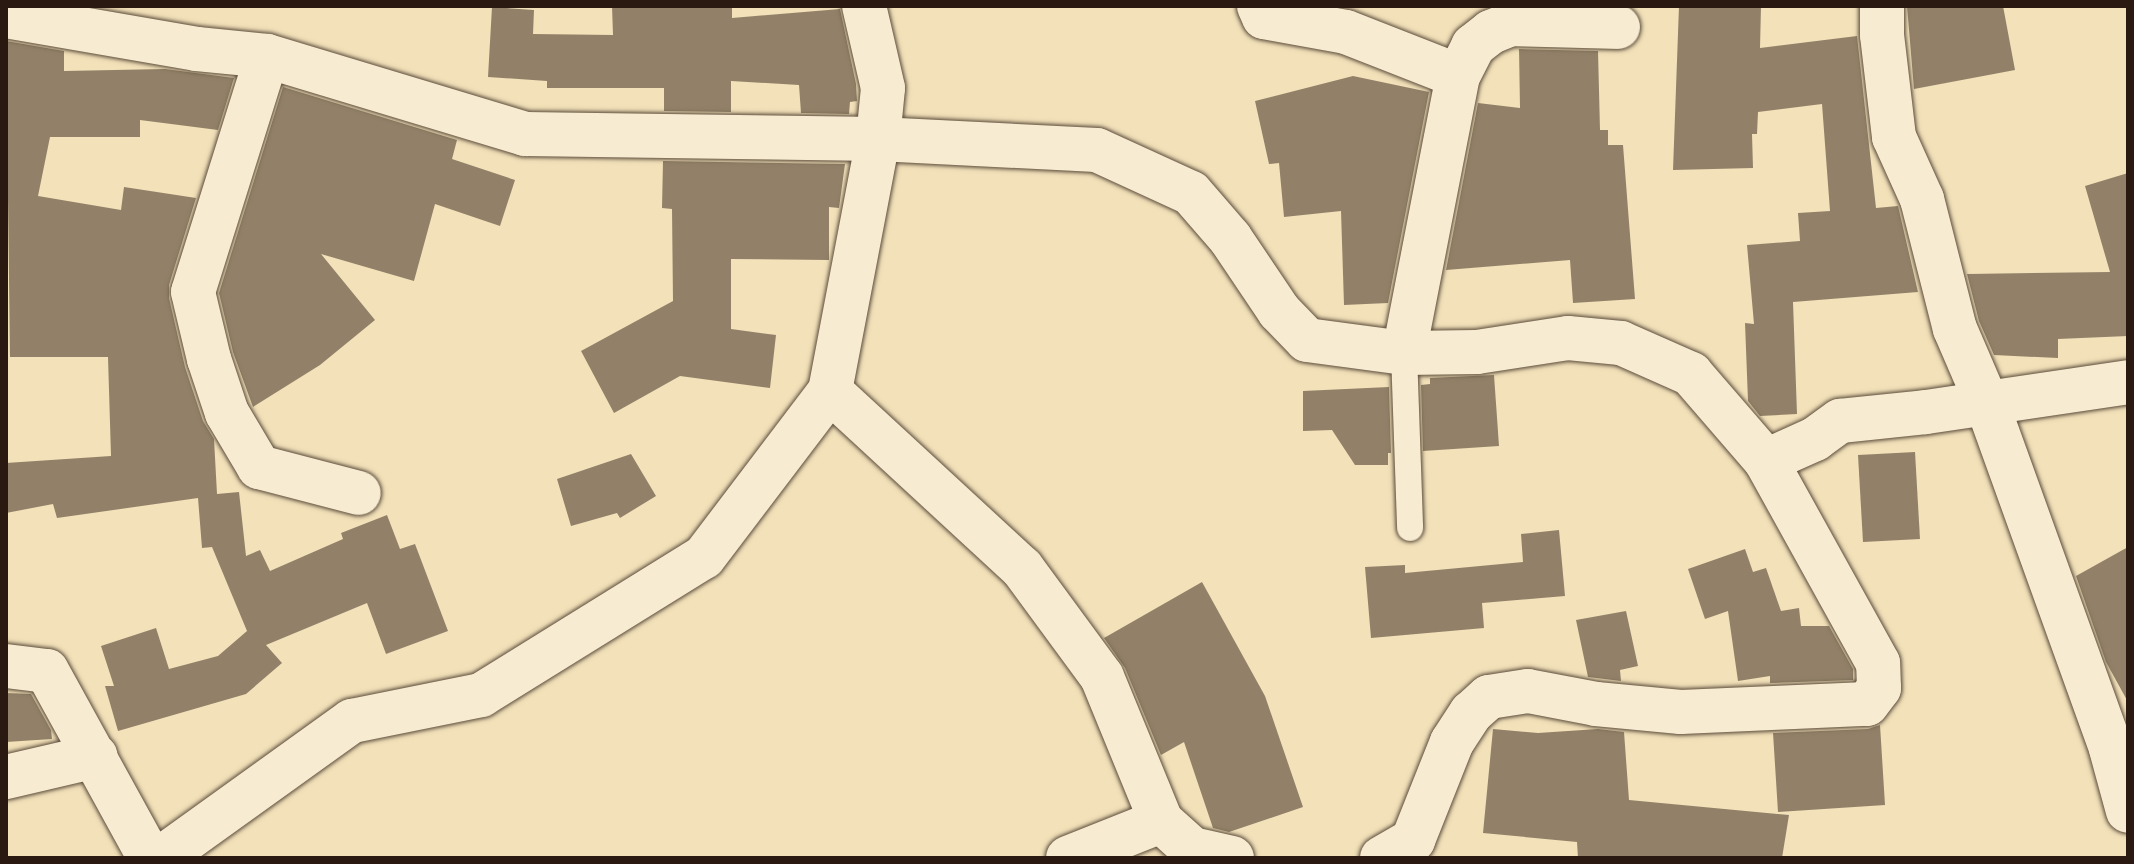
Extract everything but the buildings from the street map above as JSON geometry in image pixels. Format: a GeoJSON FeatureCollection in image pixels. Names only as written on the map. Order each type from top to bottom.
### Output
{"type":"FeatureCollection","features":[{"type":"Feature","properties":{"kind":"street"},"geometry":{"type":"LineString","coordinates":[[161,858],[352,721],[481,695],[704,557],[830,391],[878,139],[883,88],[864,6]]}},
{"type":"Feature","properties":{"kind":"street"},"geometry":{"type":"LineString","coordinates":[[1259,6],[1264,17],[1346,32],[1458,76]]}},
{"type":"Feature","properties":{"kind":"street"},"geometry":{"type":"LineString","coordinates":[[1882,6],[1882,35],[1894,137],[1922,199],[1955,329],[1986,401],[2111,749],[2128,811]]}},
{"type":"Feature","properties":{"kind":"street"},"geometry":{"type":"LineString","coordinates":[[6,16],[197,49],[267,56],[525,134],[878,139],[1097,150],[1191,193],[1230,238],[1279,311],[1307,340],[1404,353],[1477,352],[1568,338],[1621,343],[1691,374],[1766,461],[1878,663],[1879,688],[1867,704],[1681,712],[1596,704],[1528,691],[1489,697],[1471,713],[1452,742],[1413,840],[1382,858]]}},
{"type":"Feature","properties":{"kind":"street"},"geometry":{"type":"LineString","coordinates":[[1404,353],[1458,76],[1473,46],[1491,32],[1511,24],[1618,27]]}},
{"type":"Feature","properties":{"kind":"street"},"geometry":{"type":"LineString","coordinates":[[267,56],[193,292],[209,359],[227,413],[259,467],[359,493]]}},
{"type":"Feature","properties":{"kind":"street"},"geometry":{"type":"LineString","coordinates":[[1766,461],[1815,439],[1840,421],[2128,382]]}},
{"type":"Feature","properties":{"kind":"street"},"geometry":{"type":"LineString","coordinates":[[830,391],[1022,568],[1102,677],[1161,821],[1192,849],[1232,858]]}},
{"type":"Feature","properties":{"kind":"street"},"geometry":{"type":"LineString","coordinates":[[6,666],[47,671],[150,858]]}},
{"type":"Feature","properties":{"kind":"street"},"geometry":{"type":"LineString","coordinates":[[6,777],[96,756]]}},
{"type":"Feature","properties":{"kind":"street"},"geometry":{"type":"LineString","coordinates":[[1068,858],[1161,821]]}},
{"type":"Feature","properties":{"kind":"lane"},"geometry":{"type":"LineString","coordinates":[[1404,353],[1410,528]]}}]}
